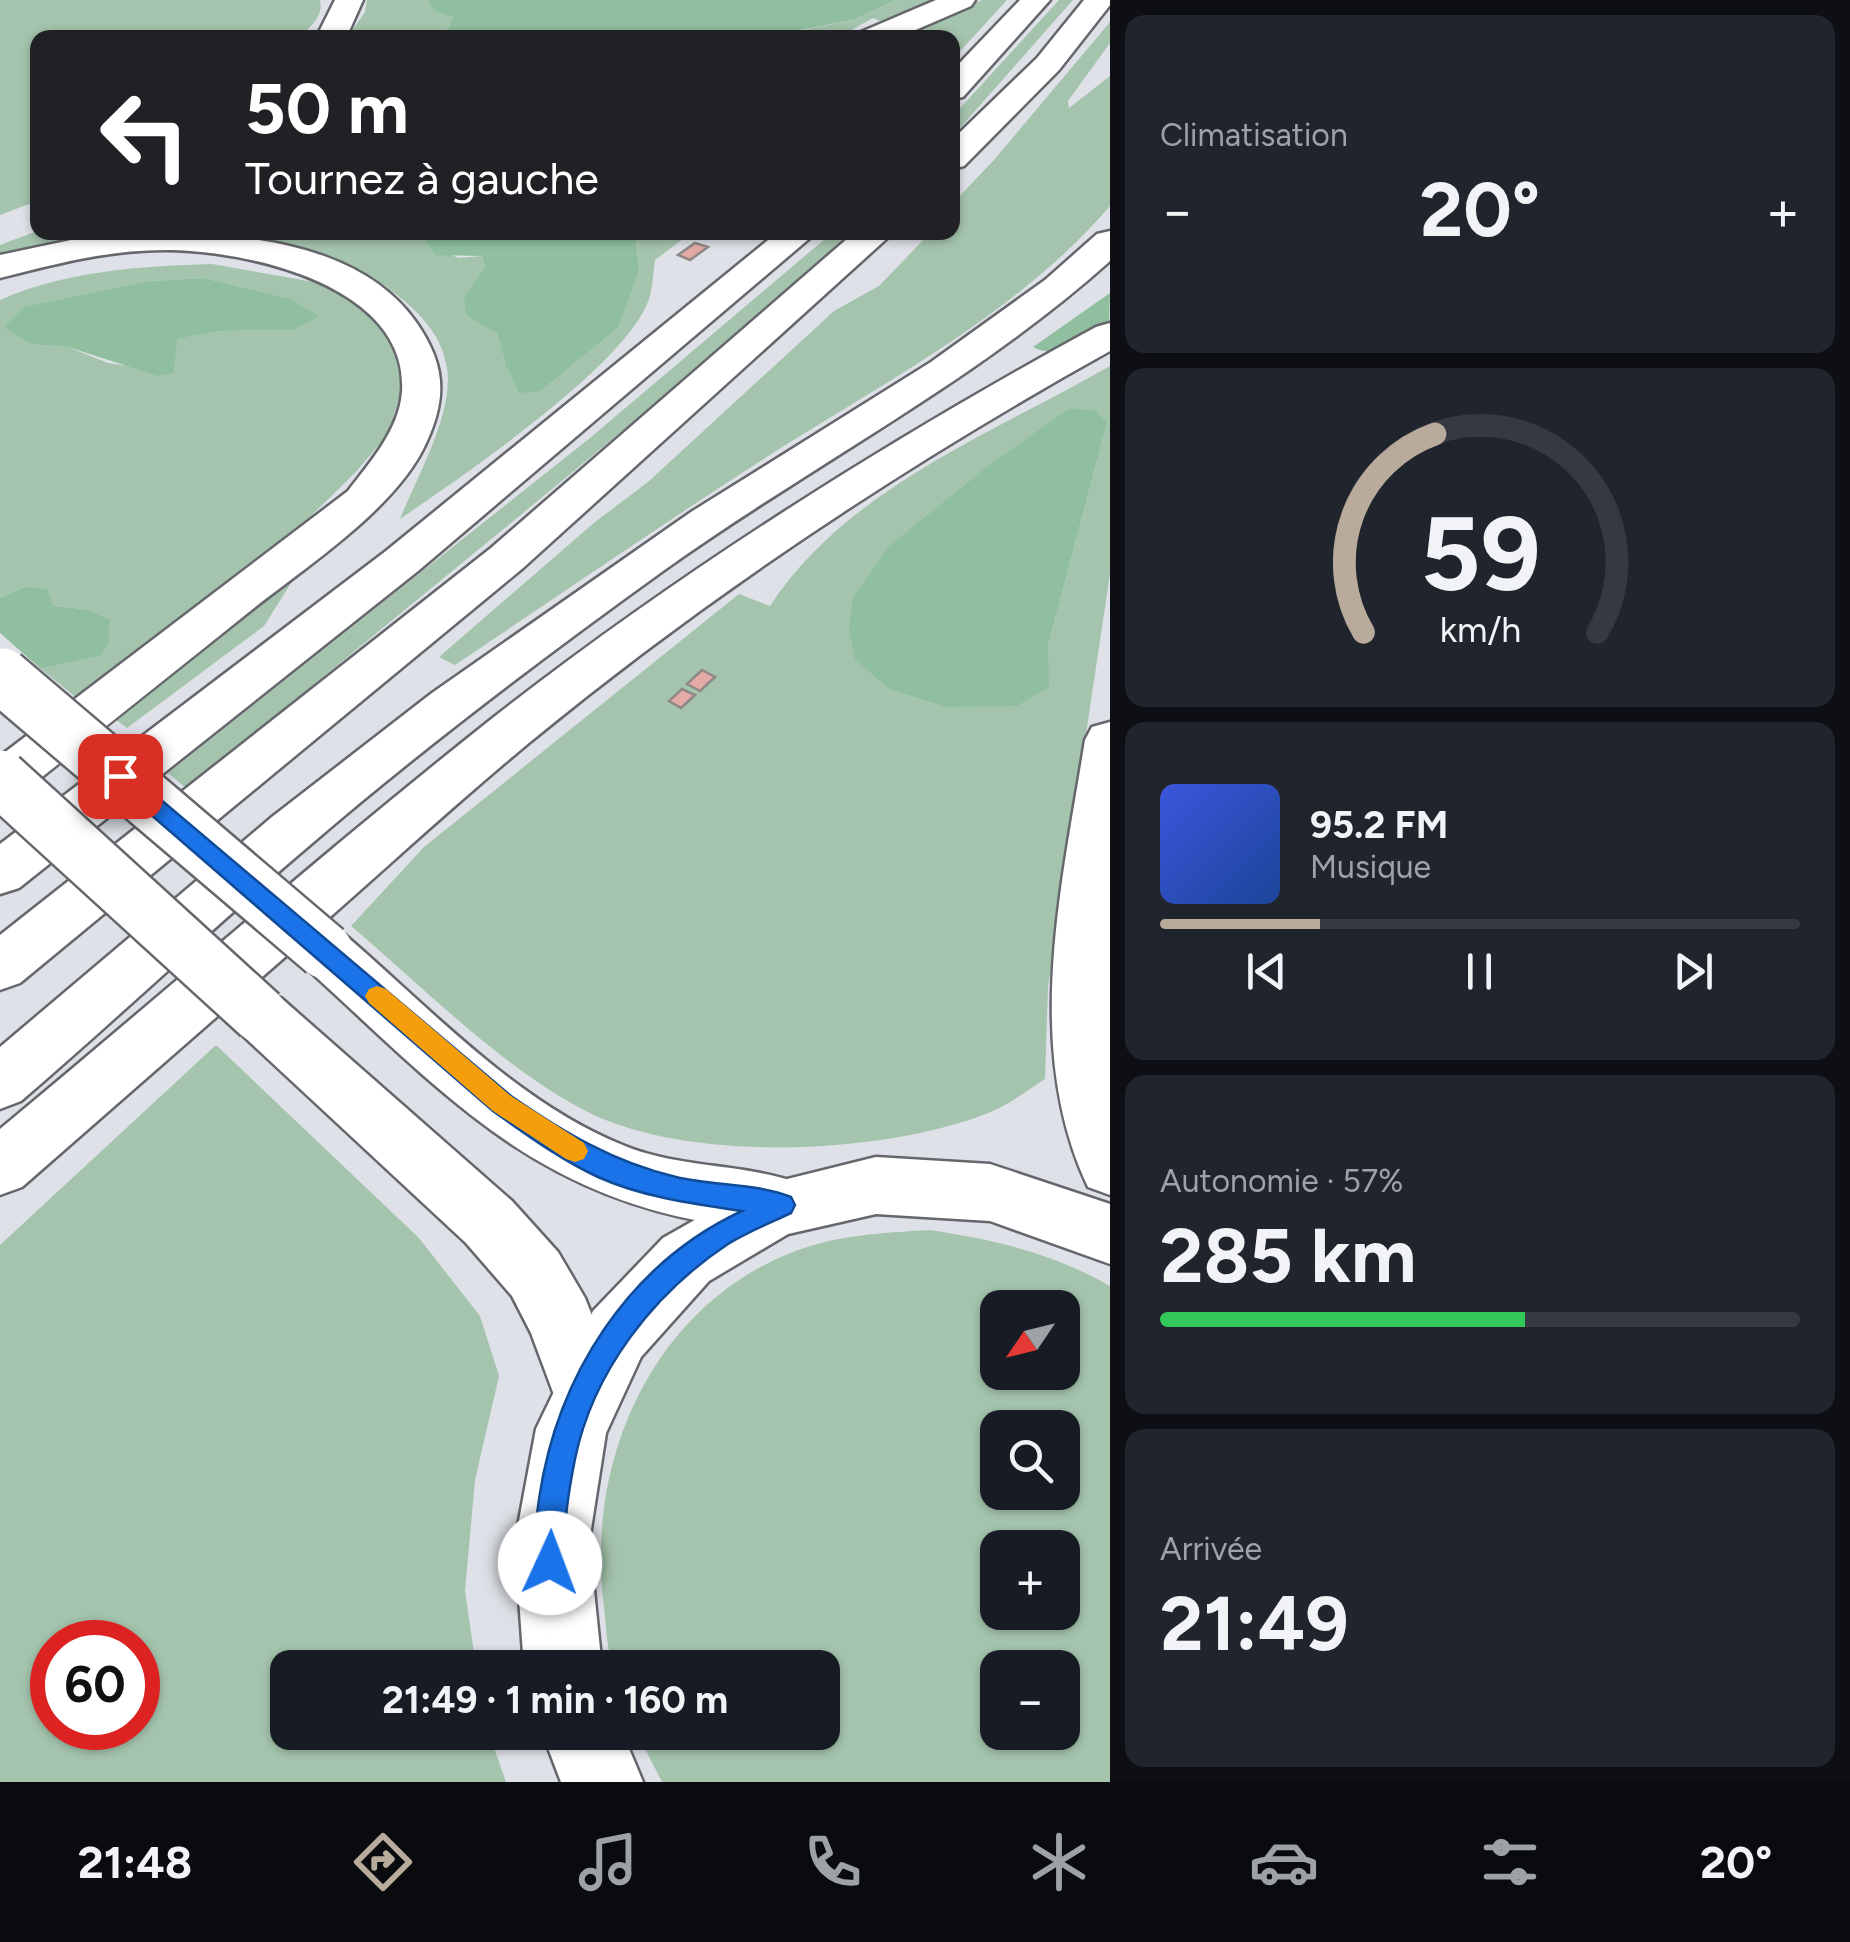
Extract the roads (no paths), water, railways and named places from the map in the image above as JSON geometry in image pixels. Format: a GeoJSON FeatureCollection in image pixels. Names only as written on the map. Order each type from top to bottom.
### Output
{"type":"FeatureCollection","features":[{"type":"Feature","properties":{"kind":"main road"},"geometry":{"type":"LineString","coordinates":[[336,30],[349,0]]}},
{"type":"Feature","properties":{"kind":"main road"},"geometry":{"type":"LineString","coordinates":[[890,30],[961,0]]}},
{"type":"Feature","properties":{"kind":"main road"},"geometry":{"type":"LineString","coordinates":[[960,81],[1036,0]]}},
{"type":"Feature","properties":{"kind":"main road"},"geometry":{"type":"LineString","coordinates":[[960,150],[1048,64],[1100,0]]}},
{"type":"Feature","properties":{"kind":"main road"},"geometry":{"type":"LineString","coordinates":[[0,267],[94,246],[185,240],[270,251],[334,272],[380,303],[417,344],[423,370],[422,398],[414,428],[398,458],[363,500],[0,780],[420,1156],[512,1248],[534,1274],[560,1321],[585,1387]]}},
{"type":"Feature","properties":{"kind":"main road"},"geometry":{"type":"LineString","coordinates":[[0,873],[402,561],[790,240]]}},
{"type":"Feature","properties":{"kind":"main road"},"geometry":{"type":"LineString","coordinates":[[0,967],[507,558],[868,240]]}},
{"type":"Feature","properties":{"kind":"main road"},"geometry":{"type":"LineString","coordinates":[[0,1083],[332,797],[507,662],[692,529],[994,336],[1083,269],[1110,242]]}},
{"type":"Feature","properties":{"kind":"main road"},"geometry":{"type":"LineString","coordinates":[[0,286],[55,268],[94,246]]}},
{"type":"Feature","properties":{"kind":"main road"},"geometry":{"type":"LineString","coordinates":[[0,1167],[514,729],[702,589],[883,467],[966,414],[1110,334]]}},
{"type":"Feature","properties":{"kind":"main road"},"geometry":{"type":"LineString","coordinates":[[1,675],[502,1103],[608,1169],[678,1189],[781,1205]]}},
{"type":"Feature","properties":{"kind":"main road"},"geometry":{"type":"LineString","coordinates":[[1110,740],[1085,929],[1083,1034],[1088,1105],[1110,1167]]}},
{"type":"Feature","properties":{"kind":"main road"},"geometry":{"type":"LineString","coordinates":[[559,1650],[553,1618],[549,1535],[560,1458],[585,1387],[621,1326],[667,1274],[721,1234],[781,1205],[850,1188],[922,1184],[996,1192],[1070,1214],[1110,1234]]}},
{"type":"Feature","properties":{"kind":"main road"},"geometry":{"type":"LineString","coordinates":[[589,1750],[602,1782]]}}]}
